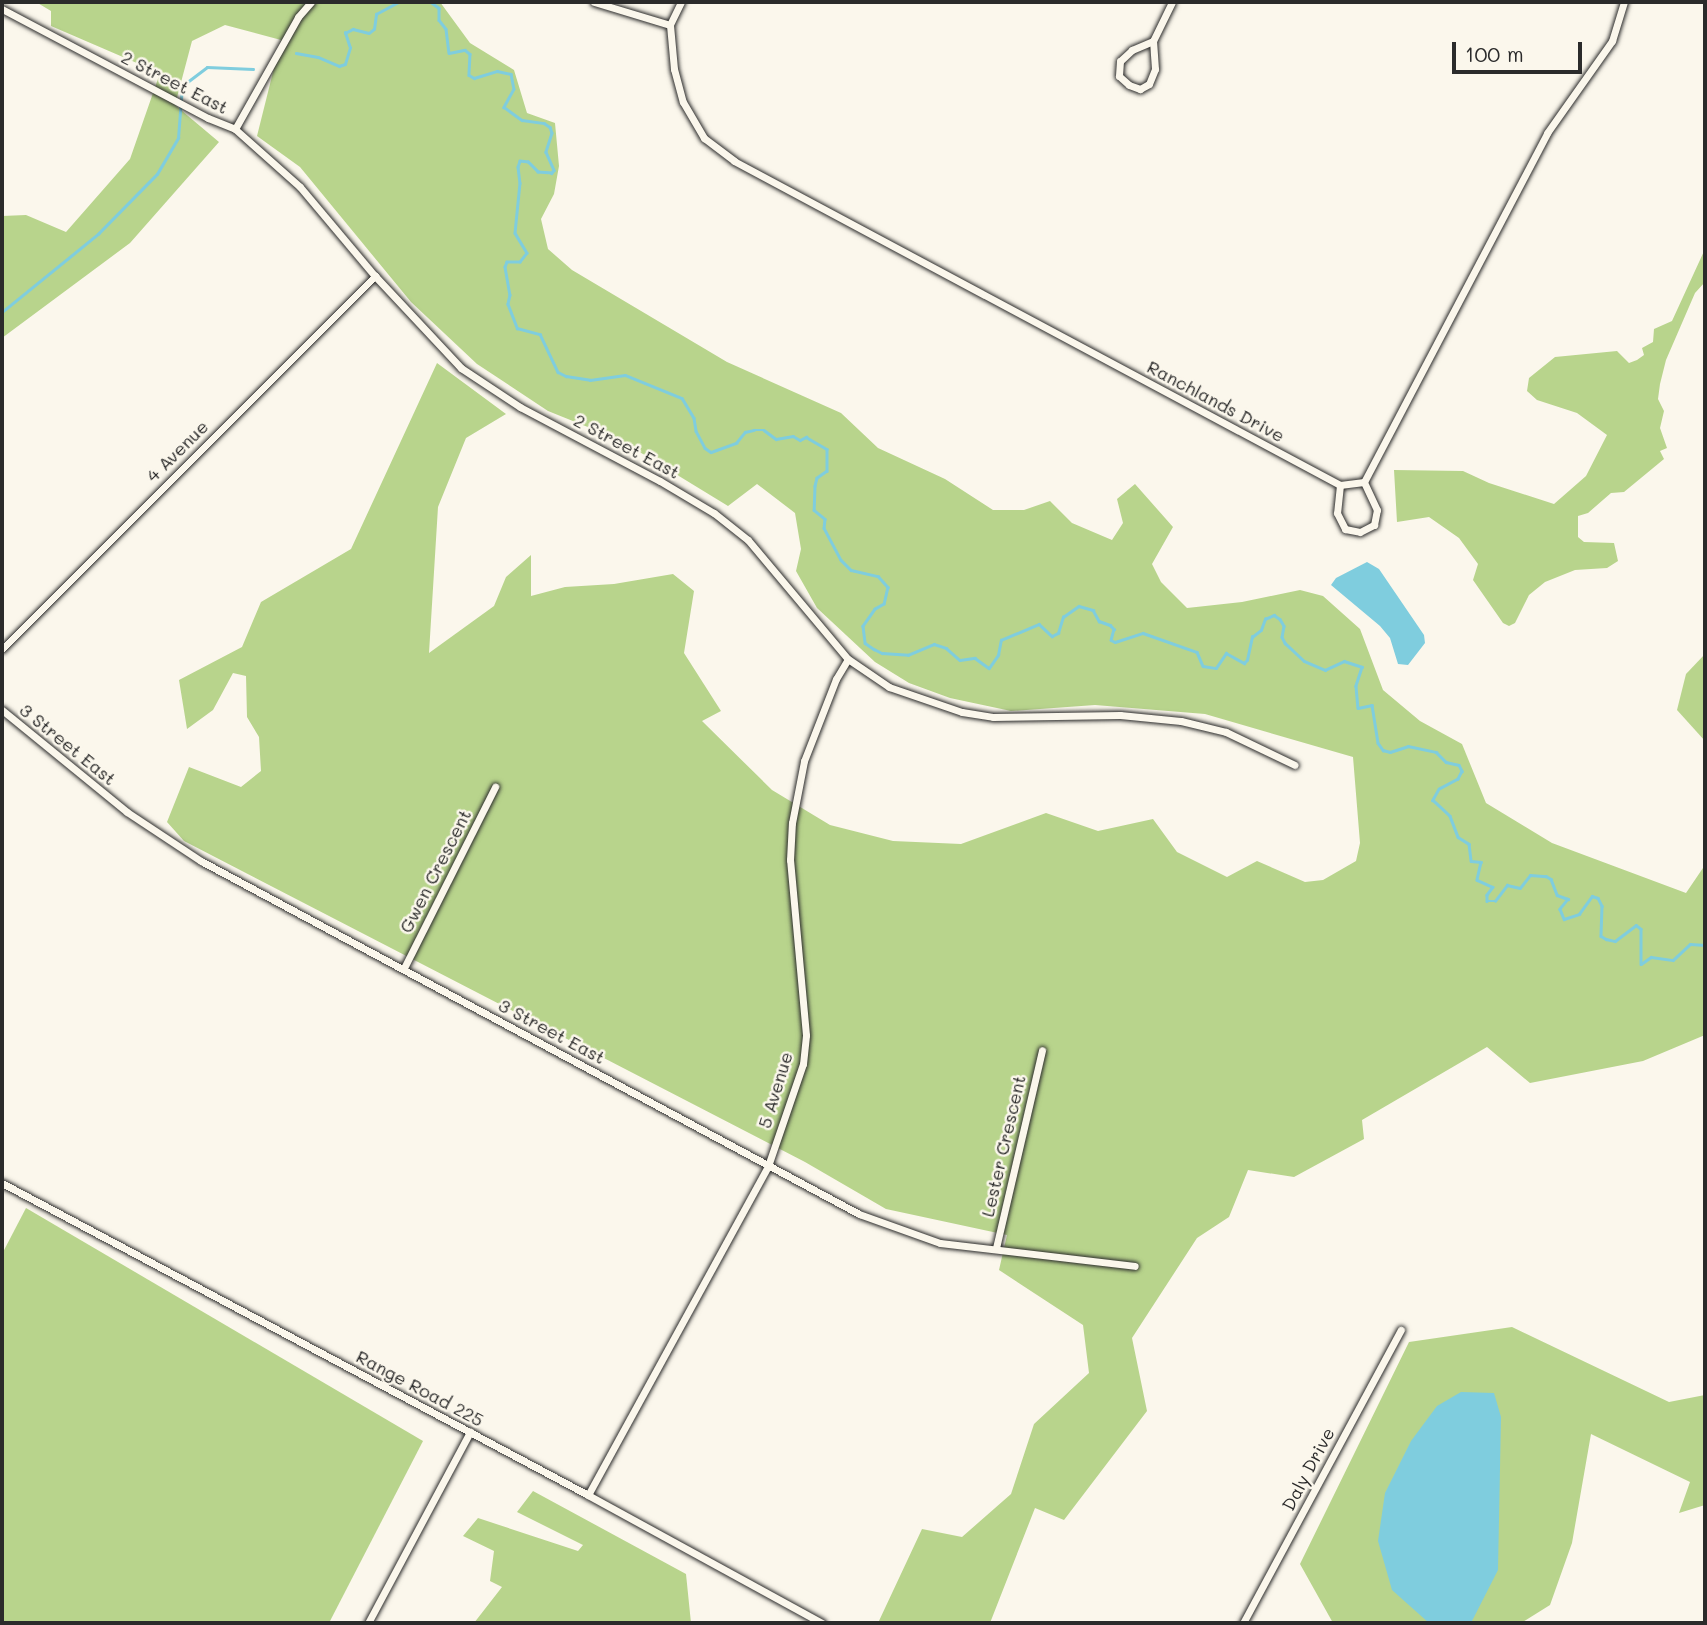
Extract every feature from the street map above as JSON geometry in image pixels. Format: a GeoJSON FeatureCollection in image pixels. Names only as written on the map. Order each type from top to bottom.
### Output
{"type":"FeatureCollection","features":[{"type":"Feature","properties":{"kind":"street"},"geometry":{"type":"LineString","coordinates":[[235,129],[298,17],[311,2]]}},
{"type":"Feature","properties":{"kind":"street"},"geometry":{"type":"LineString","coordinates":[[594,2],[670,24],[681,2]]}},
{"type":"Feature","properties":{"kind":"street"},"geometry":{"type":"LineString","coordinates":[[1153,41],[1132,50],[1120,61],[1119,76],[1129,85],[1140,89],[1149,84],[1155,69],[1153,41],[1172,2]]}},
{"type":"Feature","properties":{"kind":"street"},"geometry":{"type":"LineString","coordinates":[[1364,482],[1547,133],[1612,41],[1624,2]]}},
{"type":"Feature","properties":{"kind":"street","name":"2 Street East"},"geometry":{"type":"LineString","coordinates":[[2,9],[208,118],[235,129],[300,187],[446,355],[485,386],[714,513],[748,540],[848,659],[889,687],[962,712],[993,717],[1120,715],[1181,722],[1226,732],[1295,765]]}},
{"type":"Feature","properties":{"kind":"street","name":"Ranchlands Drive"},"geometry":{"type":"LineString","coordinates":[[670,24],[674,69],[683,102],[704,138],[733,161],[1340,485]]}},
{"type":"Feature","properties":{"kind":"street","name":"4 Avenue"},"geometry":{"type":"LineString","coordinates":[[2,649],[375,276]]}},
{"type":"Feature","properties":{"kind":"street"},"geometry":{"type":"LineString","coordinates":[[1364,482],[1377,510],[1374,525],[1360,533],[1345,529],[1338,513],[1340,485],[1364,482]]}},
{"type":"Feature","properties":{"kind":"street","name":"5 Avenue"},"geometry":{"type":"LineString","coordinates":[[588,1495],[768,1166],[803,1065],[806,1035],[790,860],[792,823],[804,761],[836,679],[848,659]]}},
{"type":"Feature","properties":{"kind":"street","name":"3 Street East"},"geometry":{"type":"LineString","coordinates":[[2,710],[85,780],[155,832],[201,861],[859,1214],[922,1239],[1135,1266]]}},
{"type":"Feature","properties":{"kind":"street","name":"Gwen Crescent"},"geometry":{"type":"LineString","coordinates":[[404,968],[495,787]]}},
{"type":"Feature","properties":{"kind":"street","name":"Lester Crescent"},"geometry":{"type":"LineString","coordinates":[[996,1248],[1042,1051]]}},
{"type":"Feature","properties":{"kind":"street","name":"Range Road 225"},"geometry":{"type":"LineString","coordinates":[[2,1183],[588,1495],[822,1623]]}},
{"type":"Feature","properties":{"kind":"street","name":"Daly Drive"},"geometry":{"type":"LineString","coordinates":[[1243,1623],[1401,1330]]}},
{"type":"Feature","properties":{"kind":"street"},"geometry":{"type":"LineString","coordinates":[[368,1623],[470,1432]]}},
{"type":"Feature","properties":{"kind":"green space"},"geometry":{"type":"Polygon","coordinates":[[[36,2],[440,2],[470,43],[514,70],[527,113],[555,123],[559,166],[554,194],[541,219],[548,249],[572,270],[727,362],[841,413],[878,448],[945,479],[993,510],[1024,510],[1050,501],[1072,523],[1112,540],[1123,523],[1117,499],[1135,484],[1173,527],[1152,564],[1161,582],[1187,608],[1242,602],[1300,590],[1323,596],[1360,629],[1383,690],[1420,721],[1462,744],[1486,803],[1552,843],[1686,893],[1705,865],[1705,1035],[1643,1061],[1530,1083],[1487,1047],[1362,1120],[1364,1139],[1294,1177],[1248,1170],[1229,1217],[1197,1238],[1132,1338],[1147,1411],[1064,1520],[1035,1508],[990,1623],[878,1623],[922,1529],[962,1537],[1011,1494],[1034,1424],[1089,1373],[1083,1325],[999,1270],[1007,1235],[886,1209],[805,1162],[184,841],[167,822],[189,767],[241,787],[261,771],[259,737],[247,717],[246,676],[233,673],[213,710],[187,729],[179,680],[242,647],[261,602],[351,549],[437,363],[506,414],[466,438],[438,507],[429,653],[494,606],[506,577],[531,555],[531,596],[565,587],[614,584],[673,574],[694,591],[684,653],[721,711],[702,721],[772,790],[830,825],[893,841],[961,844],[1046,813],[1098,831],[1153,819],[1177,852],[1227,877],[1257,861],[1305,882],[1323,880],[1356,861],[1360,843],[1353,757],[1205,714],[1095,705],[1011,711],[950,698],[909,683],[875,662],[817,608],[796,571],[801,549],[795,513],[757,484],[728,506],[620,440],[548,411],[477,364],[411,302],[300,167],[257,136],[281,40],[225,25],[192,41],[175,105],[219,142],[130,243],[2,338],[2,216],[26,215],[66,232],[130,159],[160,73],[51,26],[51,11],[36,2]]]}},
{"type":"Feature","properties":{"kind":"green space"},"geometry":{"type":"Polygon","coordinates":[[[1705,249],[1705,282],[1695,293],[1666,360],[1660,384],[1658,399],[1664,411],[1660,428],[1667,448],[1660,451],[1664,459],[1624,492],[1611,493],[1588,513],[1578,516],[1578,537],[1584,542],[1614,543],[1618,561],[1607,568],[1575,570],[1545,582],[1529,595],[1515,623],[1509,626],[1503,623],[1473,580],[1478,564],[1459,538],[1429,517],[1397,522],[1394,470],[1463,471],[1489,483],[1554,504],[1586,476],[1607,435],[1577,413],[1537,400],[1527,391],[1529,378],[1555,357],[1617,351],[1629,363],[1644,355],[1642,348],[1653,342],[1654,329],[1672,321],[1705,249]]]}},
{"type":"Feature","properties":{"kind":"green space"},"geometry":{"type":"Polygon","coordinates":[[[1705,654],[1705,741],[1677,710],[1686,674],[1705,654]]]}},
{"type":"Feature","properties":{"kind":"green space"},"geometry":{"type":"Polygon","coordinates":[[[26,1208],[423,1441],[329,1623],[2,1623],[2,1254],[26,1208]]]}},
{"type":"Feature","properties":{"kind":"green space"},"geometry":{"type":"Polygon","coordinates":[[[1512,1327],[1669,1402],[1705,1395],[1705,1505],[1679,1513],[1690,1482],[1591,1434],[1572,1543],[1550,1605],[1521,1623],[1333,1623],[1300,1564],[1409,1342],[1512,1327]]]}},
{"type":"Feature","properties":{"kind":"green space"},"geometry":{"type":"Polygon","coordinates":[[[533,1491],[686,1574],[691,1623],[474,1623],[502,1587],[490,1581],[494,1551],[463,1536],[478,1518],[578,1551],[583,1545],[517,1512],[533,1491]]]}},
{"type":"Feature","properties":{"kind":"water"},"geometry":{"type":"Polygon","coordinates":[[[1367,562],[1379,569],[1424,635],[1425,643],[1408,665],[1398,664],[1390,638],[1380,626],[1331,585],[1336,578],[1367,562]]]}},
{"type":"Feature","properties":{"kind":"water"},"geometry":{"type":"Polygon","coordinates":[[[1461,1392],[1494,1393],[1501,1417],[1498,1570],[1471,1623],[1429,1623],[1392,1590],[1378,1541],[1385,1493],[1411,1441],[1437,1406],[1461,1392]]]}},
{"type":"Feature","properties":{"kind":"waterway"},"geometry":{"type":"LineString","coordinates":[[296,53],[318,57],[339,66],[345,64],[350,48],[345,33],[353,29],[369,33],[374,29],[376,14],[399,2]]}},
{"type":"Feature","properties":{"kind":"waterway"},"geometry":{"type":"LineString","coordinates":[[431,2],[439,8],[439,20],[446,29],[449,53],[465,50],[470,54],[469,75],[474,78],[497,71],[511,74],[514,89],[504,107],[522,120],[544,123],[550,127],[552,133],[546,152],[554,170],[552,173],[538,172],[528,162],[520,161],[518,167],[520,183],[515,233],[527,253],[520,262],[507,262],[505,267],[510,295],[508,304],[517,328],[540,334],[558,372],[566,376],[590,380],[625,375],[682,398],[694,418],[696,431],[705,448],[711,452],[736,443],[745,432],[754,430],[764,430],[776,439],[793,436],[800,440],[806,437],[827,449],[827,471],[817,478],[814,510],[825,519],[824,528],[841,560],[851,570],[878,576],[888,587],[884,604],[875,609],[863,626],[865,643],[882,653],[908,655],[934,644],[946,648],[960,660],[975,658],[989,668],[998,655],[1001,640],[1039,624],[1052,636],[1058,633],[1063,617],[1079,606],[1093,610],[1099,621],[1110,625],[1114,629],[1111,640],[1115,642],[1143,633],[1197,652],[1203,666],[1216,668],[1226,653],[1244,663],[1252,637],[1261,630],[1265,619],[1274,615],[1284,626],[1282,637],[1285,643],[1304,661],[1325,670],[1344,661],[1362,667],[1356,686],[1358,708],[1372,705],[1378,743],[1383,750],[1390,752],[1408,746],[1436,752],[1446,762],[1459,765],[1462,771],[1458,779],[1439,789],[1433,800],[1450,816],[1458,837],[1469,844],[1471,861],[1481,862],[1477,880],[1493,887],[1487,895],[1487,901],[1495,901],[1507,885],[1520,888],[1530,875],[1546,876],[1551,879],[1557,895],[1568,899],[1560,909],[1564,919],[1579,914],[1592,896],[1598,898],[1602,906],[1601,936],[1615,941],[1636,925],[1641,929],[1641,964],[1651,957],[1673,960],[1690,944],[1705,945]]}},
{"type":"Feature","properties":{"kind":"waterway"},"geometry":{"type":"LineString","coordinates":[[2,312],[98,234],[157,174],[178,138],[182,86],[207,67],[253,69]]}}]}
